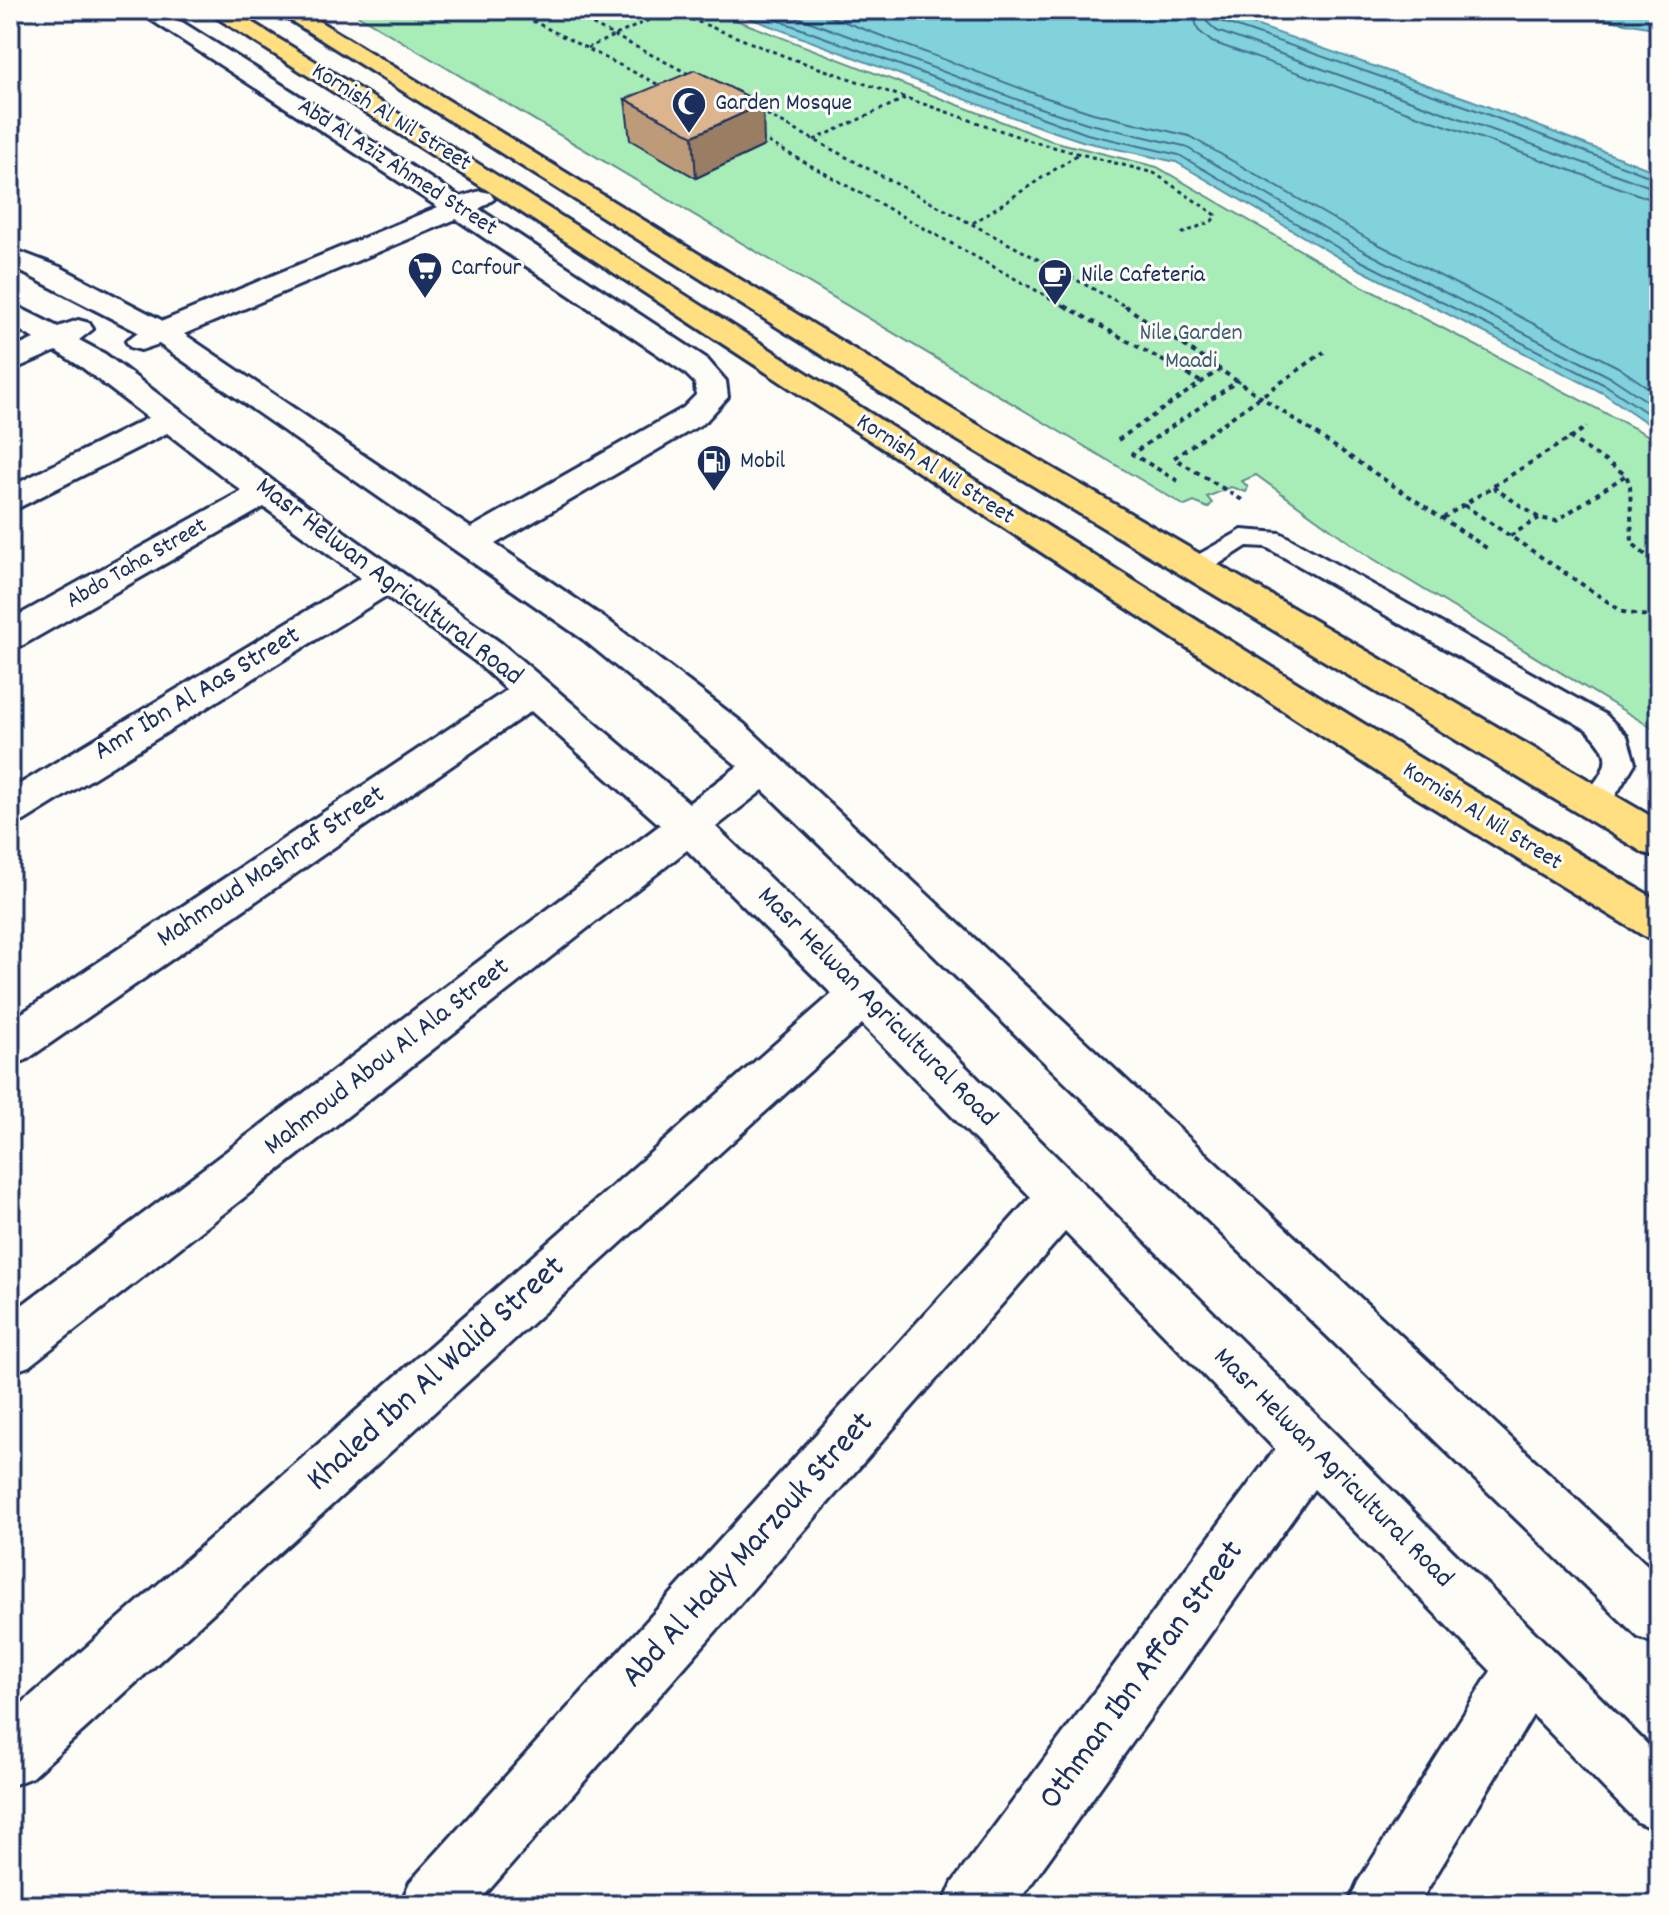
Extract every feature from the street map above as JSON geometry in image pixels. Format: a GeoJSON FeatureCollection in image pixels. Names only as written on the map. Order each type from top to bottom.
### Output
{"type":"FeatureCollection","features":[{"type":"Feature","properties":{"kind":"highway","name":"Kornish Al Nil Street"},"geometry":{"type":"LineString","coordinates":[[216,10],[504,189],[1428,785],[1659,923]]}},
{"type":"Feature","properties":{"kind":"highway","name":"Kornish Al Nil Street"},"geometry":{"type":"LineString","coordinates":[[285,10],[955,425],[1659,841]]}},
{"type":"Feature","properties":{"kind":"highway"},"geometry":{"type":"LineString","coordinates":[[471,168],[514,150]]}},
{"type":"Feature","properties":{"kind":"street","name":"Abd Al Aziz Ahmed Street"},"geometry":{"type":"LineString","coordinates":[[147,10],[459,208],[695,365],[710,381],[712,397],[694,415],[469,544]]}},
{"type":"Feature","properties":{"kind":"street"},"geometry":{"type":"LineString","coordinates":[[10,362],[161,332],[504,189]]}},
{"type":"Feature","properties":{"kind":"street"},"geometry":{"type":"LineString","coordinates":[[10,256],[161,332],[597,631],[730,734],[1659,1616]]}},
{"type":"Feature","properties":{"kind":"street"},"geometry":{"type":"LineString","coordinates":[[76,350],[120,309]]}},
{"type":"Feature","properties":{"kind":"street","name":"Masr Helwan Agricultural Road"},"geometry":{"type":"LineString","coordinates":[[10,312],[76,350],[265,492],[488,652],[689,826],[863,995],[1659,1800]]}},
{"type":"Feature","properties":{"kind":"street"},"geometry":{"type":"LineString","coordinates":[[10,501],[170,419]]}},
{"type":"Feature","properties":{"kind":"street","name":"Abdo Taha Street"},"geometry":{"type":"LineString","coordinates":[[10,636],[265,492]]}},
{"type":"Feature","properties":{"kind":"street","name":"Amr Ibn Al Aas Street"},"geometry":{"type":"LineString","coordinates":[[10,810],[387,579]]}},
{"type":"Feature","properties":{"kind":"street","name":"Mahmoud Mashraf Street"},"geometry":{"type":"LineString","coordinates":[[10,1046],[533,691]]}},
{"type":"Feature","properties":{"kind":"street","name":"Mahmoud Abou Al Ala Street"},"geometry":{"type":"LineString","coordinates":[[10,1347],[765,767]]}},
{"type":"Feature","properties":{"kind":"street","name":"Khaled Ibn Al Walid Street"},"geometry":{"type":"LineString","coordinates":[[10,1755],[863,995]]}},
{"type":"Feature","properties":{"kind":"street","name":"Abd Al Hady Marzouk Street"},"geometry":{"type":"LineString","coordinates":[[433,1905],[1064,1197]]}},
{"type":"Feature","properties":{"kind":"street","name":"Othman Ibn Affan Street"},"geometry":{"type":"LineString","coordinates":[[976,1905],[1310,1447]]}},
{"type":"Feature","properties":{"kind":"street"},"geometry":{"type":"LineString","coordinates":[[1381,1905],[1528,1667]]}},
{"type":"Feature","properties":{"kind":"lane"},"geometry":{"type":"LineString","coordinates":[[1196,567],[1234,541],[1251,537],[1281,543],[1596,722],[1615,740],[1623,760],[1621,770],[1595,805]]}},
{"type":"Feature","properties":{"kind":"path"},"geometry":{"type":"LineString","coordinates":[[511,10],[671,91]]}},
{"type":"Feature","properties":{"kind":"path"},"geometry":{"type":"LineString","coordinates":[[564,10],[698,79]]}},
{"type":"Feature","properties":{"kind":"path"},"geometry":{"type":"LineString","coordinates":[[586,48],[669,10],[787,57],[1078,155],[1154,173],[1216,215],[1212,221],[1181,234]]}},
{"type":"Feature","properties":{"kind":"path"},"geometry":{"type":"LineString","coordinates":[[814,140],[907,97]]}},
{"type":"Feature","properties":{"kind":"path"},"geometry":{"type":"LineString","coordinates":[[753,107],[1128,308],[1222,368],[1488,549]]}},
{"type":"Feature","properties":{"kind":"path"},"geometry":{"type":"LineString","coordinates":[[752,133],[1201,382]]}},
{"type":"Feature","properties":{"kind":"path"},"geometry":{"type":"LineString","coordinates":[[973,223],[1078,155]]}},
{"type":"Feature","properties":{"kind":"path"},"geometry":{"type":"LineString","coordinates":[[1251,537],[1275,521],[1174,458],[1324,352]]}},
{"type":"Feature","properties":{"kind":"path"},"geometry":{"type":"LineString","coordinates":[[1118,440],[1222,368]]}},
{"type":"Feature","properties":{"kind":"path"},"geometry":{"type":"LineString","coordinates":[[1178,481],[1132,454],[1239,380]]}},
{"type":"Feature","properties":{"kind":"path"},"geometry":{"type":"LineString","coordinates":[[1443,518],[1587,427]]}},
{"type":"Feature","properties":{"kind":"path"},"geometry":{"type":"LineString","coordinates":[[1569,437],[1626,475]]}},
{"type":"Feature","properties":{"kind":"path"},"geometry":{"type":"LineString","coordinates":[[1493,487],[1539,518],[1560,519],[1626,475]]}},
{"type":"Feature","properties":{"kind":"path"},"geometry":{"type":"LineString","coordinates":[[1626,475],[1632,543],[1659,567]]}},
{"type":"Feature","properties":{"kind":"path"},"geometry":{"type":"LineString","coordinates":[[1464,505],[1623,612],[1638,617],[1659,618]]}},
{"type":"Feature","properties":{"kind":"path"},"geometry":{"type":"LineString","coordinates":[[1510,536],[1539,518]]}},
{"type":"Feature","properties":{"kind":"green space","name":"Nile Garden Maadi"},"geometry":{"type":"Polygon","coordinates":[[[349,10],[710,10],[1052,141],[1157,167],[1360,285],[1659,441],[1659,732],[1367,555],[1256,475],[1242,481],[1248,487],[1246,492],[1231,487],[1207,497],[1212,503],[1208,508],[1194,502],[1185,506],[349,10]]]}},
{"type":"Feature","properties":{"kind":"water"},"geometry":{"type":"Polygon","coordinates":[[[728,10],[1212,10],[1471,100],[1659,173],[1659,431],[1603,393],[1355,267],[1176,162],[1085,142],[1031,124],[728,10]]]}},
{"type":"Feature","properties":{"kind":"water"},"geometry":{"type":"Polygon","coordinates":[[[1553,10],[1659,10],[1659,29],[1558,11],[1553,10]]]}},
{"type":"Feature","properties":{"kind":"building"},"geometry":{"type":"Polygon","coordinates":[[[695,70],[763,104],[693,136],[625,99],[695,70]]]}},
{"type":"Feature","properties":{"kind":"place","name":"Garden Mosque"},"geometry":{"type":"Point","coordinates":[689,135]}},
{"type":"Feature","properties":{"kind":"place","name":"Carfour"},"geometry":{"type":"Point","coordinates":[425,300]}},
{"type":"Feature","properties":{"kind":"place","name":"Nile Cafeteria"},"geometry":{"type":"Point","coordinates":[1055,307]}},
{"type":"Feature","properties":{"kind":"place","name":"Mobil"},"geometry":{"type":"Point","coordinates":[714,493]}}]}
